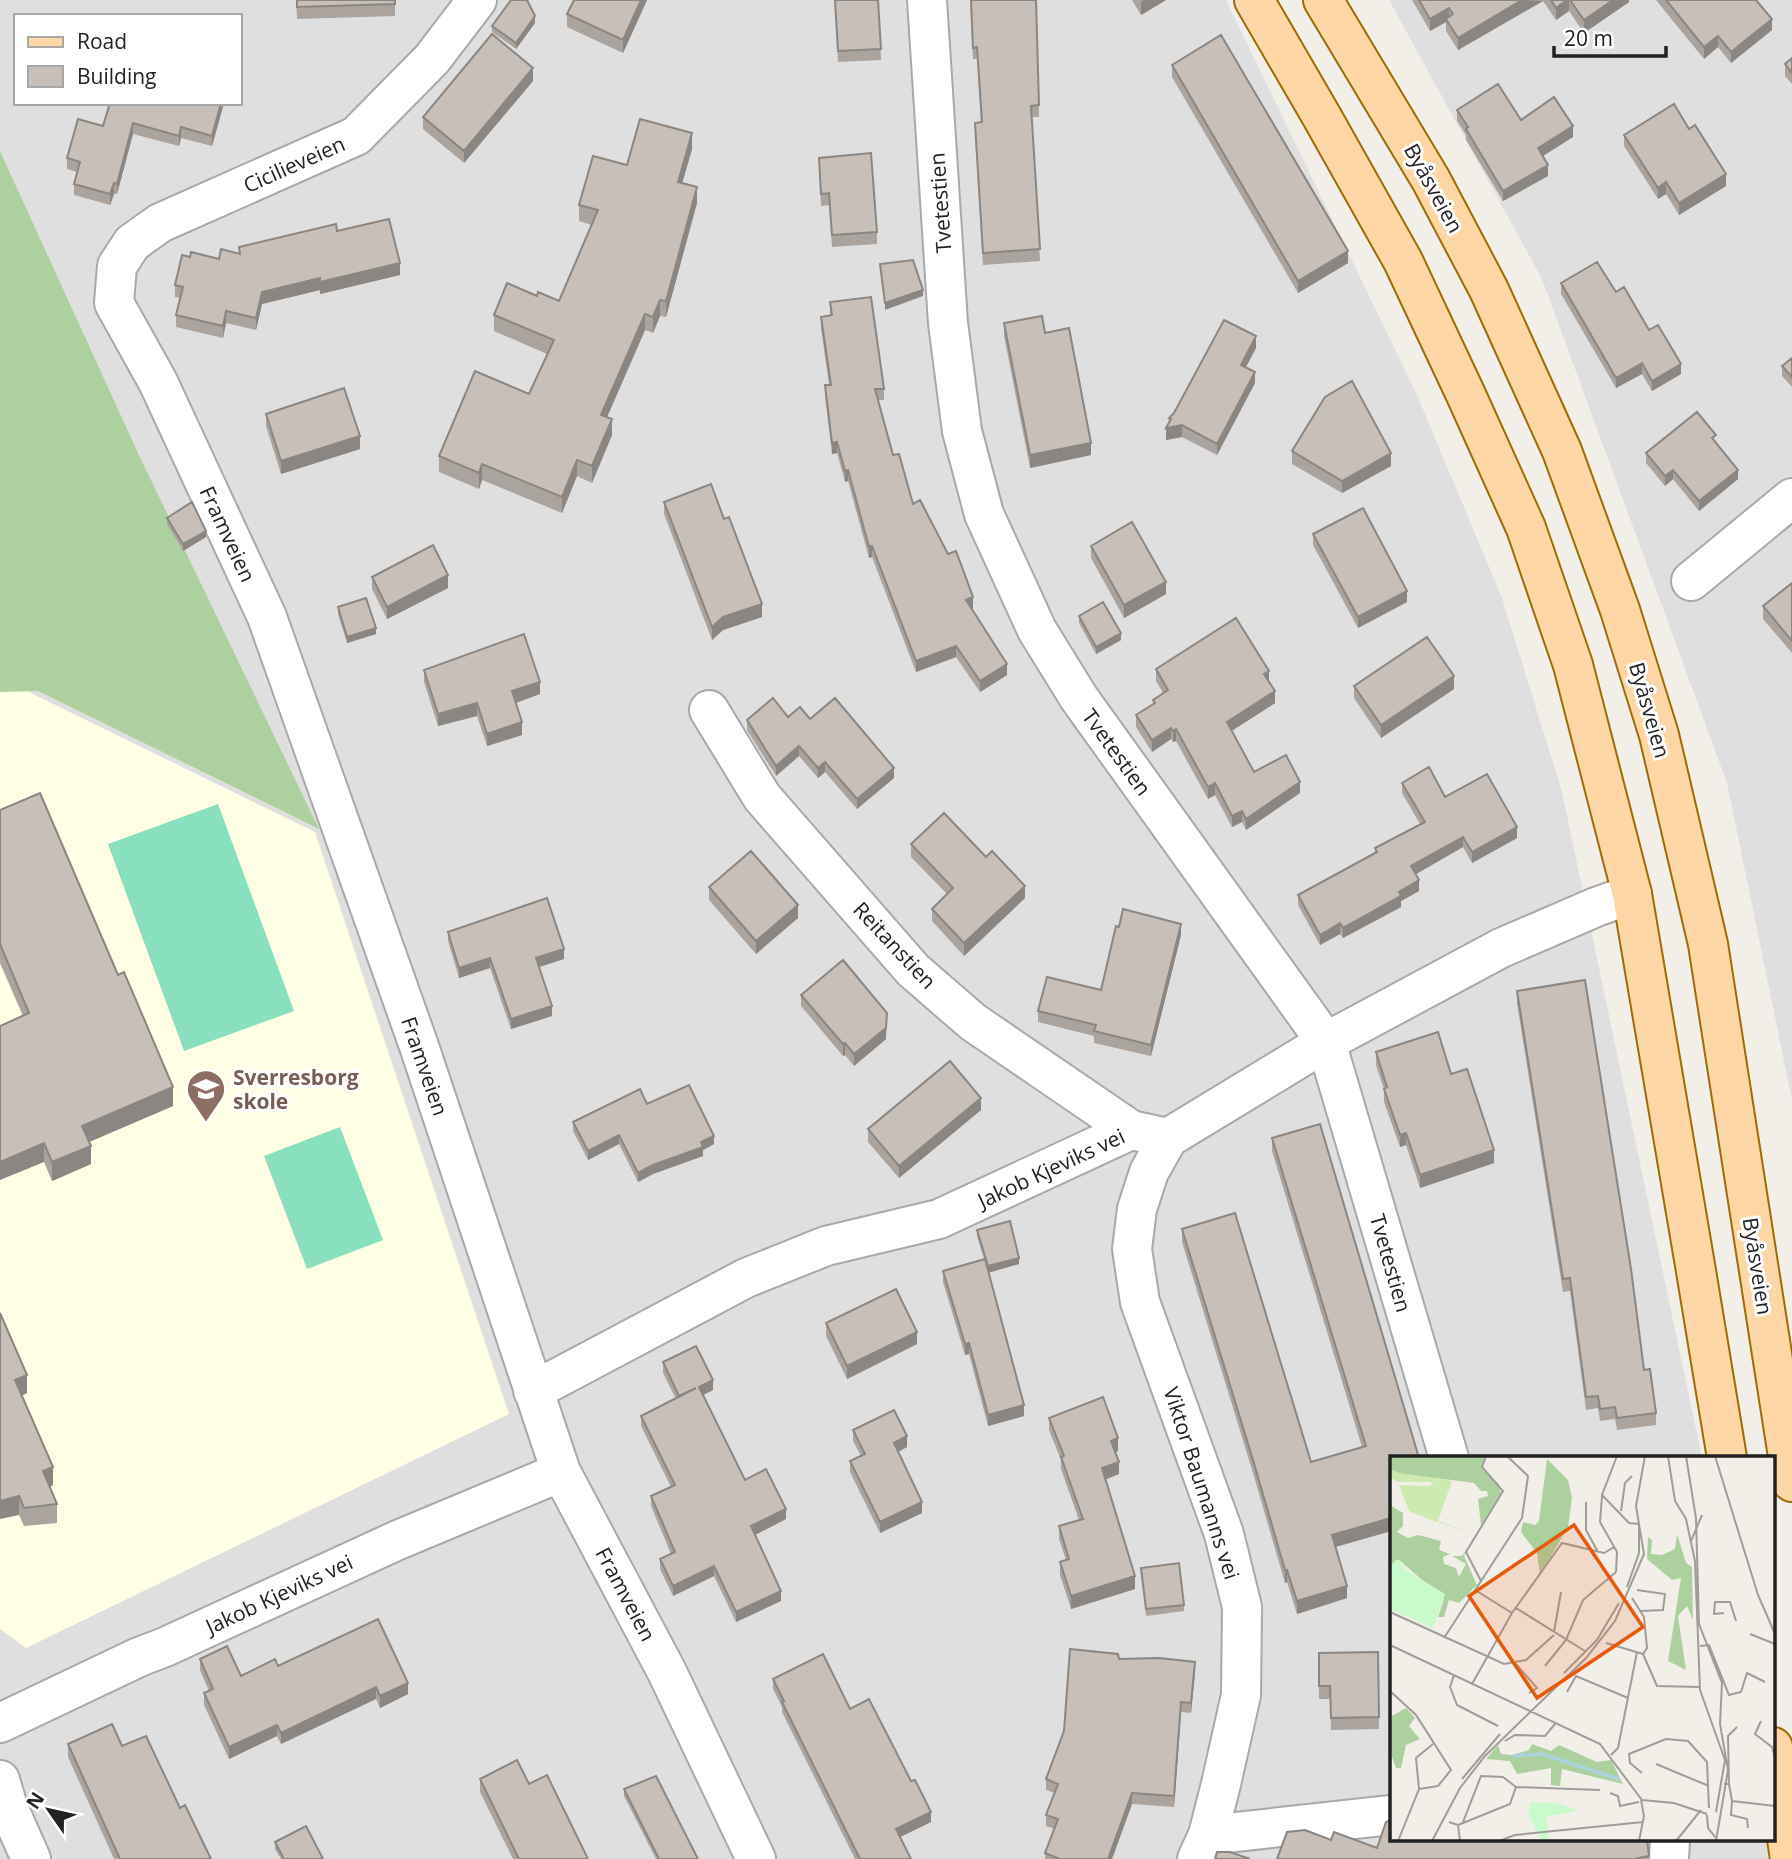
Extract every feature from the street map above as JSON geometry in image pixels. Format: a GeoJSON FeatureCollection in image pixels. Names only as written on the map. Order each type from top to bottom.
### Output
{"type":"FeatureCollection","features":[{"type":"Feature","properties":{"kind":"main road"},"geometry":{"type":"LineString","coordinates":[[1254,0],[1403,261],[1526,528],[1573,665],[1632,894],[1727,1456]]}},
{"type":"Feature","properties":{"kind":"main road","name":"Byåsveien"},"geometry":{"type":"LineString","coordinates":[[1323,0],[1431,180],[1489,290],[1562,451],[1620,611],[1659,735],[1708,944],[1792,1482]]}},
{"type":"Feature","properties":{"kind":"main road"},"geometry":{"type":"LineString","coordinates":[[1774,1754],[1790,1859]]}},
{"type":"Feature","properties":{"kind":"street","name":"Cicilieveien"},"geometry":{"type":"LineString","coordinates":[[117,266],[132,243],[160,223],[356,136],[432,59],[477,0]]}},
{"type":"Feature","properties":{"kind":"street","name":"Tvetestien"},"geometry":{"type":"LineString","coordinates":[[927,0],[948,323],[962,431],[984,514],[1037,630],[1079,698],[1326,1042],[1448,1456]]}},
{"type":"Feature","properties":{"kind":"street","name":"Framveien"},"geometry":{"type":"LineString","coordinates":[[117,266],[114,303],[158,383],[267,617],[420,1049],[561,1472],[667,1672],[756,1859]]}},
{"type":"Feature","properties":{"kind":"street"},"geometry":{"type":"LineString","coordinates":[[1691,581],[1792,498]]}},
{"type":"Feature","properties":{"kind":"street","name":"Reitanstien"},"geometry":{"type":"LineString","coordinates":[[709,710],[762,797],[913,970],[973,1022],[1130,1130]]}},
{"type":"Feature","properties":{"kind":"street"},"geometry":{"type":"LineString","coordinates":[[1168,1138],[1326,1042],[1501,948],[1632,894]]}},
{"type":"Feature","properties":{"kind":"street","name":"Jakob Kjeviks vei"},"geometry":{"type":"LineString","coordinates":[[533,1391],[746,1278],[826,1246],[939,1219],[1130,1130],[1168,1138]]}},
{"type":"Feature","properties":{"kind":"street","name":"Viktor Baumanns vei"},"geometry":{"type":"LineString","coordinates":[[1168,1138],[1149,1172],[1137,1209],[1132,1250],[1140,1303],[1224,1534],[1242,1607],[1241,1695],[1221,1784],[1202,1847],[1390,1815]]}},
{"type":"Feature","properties":{"kind":"street","name":"Jakob Kjeviks vei"},"geometry":{"type":"LineString","coordinates":[[0,1723],[398,1540],[561,1472]]}},
{"type":"Feature","properties":{"kind":"street"},"geometry":{"type":"LineString","coordinates":[[0,1780],[8,1807],[31,1859]]}},
{"type":"Feature","properties":{"kind":"shaded area"},"geometry":{"type":"Polygon","coordinates":[[[0,0],[1226,0],[1417,395],[1502,598],[1562,792],[1702,1456],[1390,1456],[1390,1842],[1765,1842],[1768,1859],[0,1859],[0,692],[38,691],[317,828],[139,455],[0,151],[0,0]]]}},
{"type":"Feature","properties":{"kind":"shaded area"},"geometry":{"type":"Polygon","coordinates":[[[1389,0],[1792,0],[1792,1100],[1727,783],[1542,279],[1389,0]]]}},
{"type":"Feature","properties":{"kind":"shaded area","name":"Sverresborg skole"},"geometry":{"type":"Polygon","coordinates":[[[0,678],[315,832],[509,1414],[26,1648],[0,1629],[0,678]]]}},
{"type":"Feature","properties":{"kind":"green space"},"geometry":{"type":"Polygon","coordinates":[[[0,151],[139,455],[319,829],[38,691],[0,692],[0,151]]]}},
{"type":"Feature","properties":{"kind":"green space"},"geometry":{"type":"Polygon","coordinates":[[[218,804],[294,1011],[184,1051],[108,844],[218,804]]]}},
{"type":"Feature","properties":{"kind":"green space"},"geometry":{"type":"Polygon","coordinates":[[[340,1127],[383,1240],[307,1269],[264,1156],[340,1127]]]}},
{"type":"Feature","properties":{"kind":"building"},"geometry":{"type":"Polygon","coordinates":[[[297,0],[395,0],[395,4],[297,7],[297,0]]]}},
{"type":"Feature","properties":{"kind":"building"},"geometry":{"type":"Polygon","coordinates":[[[511,0],[527,0],[535,16],[516,43],[492,26],[511,0]]]}},
{"type":"Feature","properties":{"kind":"building"},"geometry":{"type":"Polygon","coordinates":[[[574,0],[641,0],[623,40],[567,14],[574,0]]]}},
{"type":"Feature","properties":{"kind":"building"},"geometry":{"type":"Polygon","coordinates":[[[835,0],[878,0],[881,49],[838,51],[835,0]]]}},
{"type":"Feature","properties":{"kind":"building"},"geometry":{"type":"Polygon","coordinates":[[[971,0],[1036,0],[1039,105],[1031,106],[1040,249],[983,253],[975,123],[982,122],[977,47],[973,48],[971,0]]]}},
{"type":"Feature","properties":{"kind":"building"},"geometry":{"type":"Polygon","coordinates":[[[1419,0],[1522,0],[1458,38],[1446,19],[1453,14],[1449,8],[1430,19],[1419,0]]]}},
{"type":"Feature","properties":{"kind":"building"},"geometry":{"type":"Polygon","coordinates":[[[1551,0],[1567,0],[1556,8],[1551,0]]]}},
{"type":"Feature","properties":{"kind":"building"},"geometry":{"type":"Polygon","coordinates":[[[1570,0],[1613,0],[1584,20],[1570,0]]]}},
{"type":"Feature","properties":{"kind":"building"},"geometry":{"type":"Polygon","coordinates":[[[1666,0],[1756,0],[1772,19],[1731,52],[1718,36],[1704,47],[1666,0]]]}},
{"type":"Feature","properties":{"kind":"building"},"geometry":{"type":"Polygon","coordinates":[[[492,34],[533,68],[464,151],[423,117],[492,34]]]}},
{"type":"Feature","properties":{"kind":"building"},"geometry":{"type":"Polygon","coordinates":[[[1221,35],[1348,251],[1298,281],[1172,65],[1221,35]]]}},
{"type":"Feature","properties":{"kind":"building"},"geometry":{"type":"Polygon","coordinates":[[[1792,58],[1792,73],[1785,64],[1792,58]]]}},
{"type":"Feature","properties":{"kind":"building"},"geometry":{"type":"Polygon","coordinates":[[[1498,84],[1521,120],[1554,97],[1573,126],[1538,148],[1548,165],[1503,191],[1457,110],[1498,84]]]}},
{"type":"Feature","properties":{"kind":"building"},"geometry":{"type":"Polygon","coordinates":[[[1674,104],[1689,129],[1695,125],[1726,174],[1679,203],[1666,182],[1658,188],[1624,135],[1674,104]]]}},
{"type":"Feature","properties":{"kind":"building"},"geometry":{"type":"Polygon","coordinates":[[[109,105],[220,105],[212,136],[181,127],[179,136],[133,123],[117,184],[114,183],[110,194],[74,184],[80,162],[67,158],[78,119],[103,126],[109,105]]]}},
{"type":"Feature","properties":{"kind":"building"},"geometry":{"type":"Polygon","coordinates":[[[640,119],[692,133],[678,182],[697,187],[666,301],[660,300],[653,317],[645,314],[601,415],[612,419],[592,466],[577,460],[562,497],[482,464],[479,473],[439,456],[475,371],[529,394],[554,340],[494,315],[507,283],[537,296],[538,292],[559,301],[598,210],[579,205],[593,156],[627,165],[640,119]]]}},
{"type":"Feature","properties":{"kind":"building"},"geometry":{"type":"Polygon","coordinates":[[[871,153],[877,232],[832,235],[829,193],[821,194],[819,158],[871,153]]]}},
{"type":"Feature","properties":{"kind":"building"},"geometry":{"type":"Polygon","coordinates":[[[389,219],[400,263],[320,282],[320,278],[262,292],[256,318],[226,311],[223,326],[176,315],[183,287],[175,285],[182,255],[190,257],[191,252],[219,259],[221,249],[240,254],[239,247],[336,224],[337,231],[389,219]]]}},
{"type":"Feature","properties":{"kind":"building"},"geometry":{"type":"Polygon","coordinates":[[[913,260],[923,290],[885,303],[880,264],[913,260]]]}},
{"type":"Feature","properties":{"kind":"building"},"geometry":{"type":"Polygon","coordinates":[[[1597,262],[1616,292],[1624,287],[1649,330],[1658,325],[1681,364],[1652,381],[1642,363],[1616,378],[1561,283],[1597,262]]]}},
{"type":"Feature","properties":{"kind":"building"},"geometry":{"type":"Polygon","coordinates":[[[871,297],[884,389],[875,389],[893,455],[899,454],[913,504],[920,500],[948,554],[956,551],[973,597],[966,600],[1007,664],[980,681],[956,646],[916,661],[872,546],[869,547],[848,470],[845,471],[837,442],[832,443],[825,385],[831,385],[821,317],[832,315],[830,302],[871,297]]]}},
{"type":"Feature","properties":{"kind":"building"},"geometry":{"type":"Polygon","coordinates":[[[1042,316],[1045,333],[1069,328],[1091,443],[1030,455],[1004,323],[1042,316]]]}},
{"type":"Feature","properties":{"kind":"building"},"geometry":{"type":"Polygon","coordinates":[[[1224,320],[1256,336],[1241,365],[1255,372],[1217,444],[1182,425],[1166,428],[1224,320]]]}},
{"type":"Feature","properties":{"kind":"building"},"geometry":{"type":"Polygon","coordinates":[[[1792,358],[1792,377],[1782,366],[1792,358]]]}},
{"type":"Feature","properties":{"kind":"building"},"geometry":{"type":"Polygon","coordinates":[[[1352,381],[1391,453],[1342,481],[1292,451],[1325,397],[1352,381]]]}},
{"type":"Feature","properties":{"kind":"building"},"geometry":{"type":"Polygon","coordinates":[[[344,388],[360,436],[281,461],[266,414],[344,388]]]}},
{"type":"Feature","properties":{"kind":"building"},"geometry":{"type":"Polygon","coordinates":[[[1697,412],[1716,435],[1712,438],[1738,470],[1699,501],[1673,470],[1665,476],[1646,453],[1697,412]]]}},
{"type":"Feature","properties":{"kind":"building"},"geometry":{"type":"Polygon","coordinates":[[[711,484],[724,519],[729,517],[762,604],[723,617],[712,627],[664,502],[711,484]]]}},
{"type":"Feature","properties":{"kind":"building"},"geometry":{"type":"Polygon","coordinates":[[[192,502],[206,531],[183,544],[167,518],[192,502]]]}},
{"type":"Feature","properties":{"kind":"building"},"geometry":{"type":"Polygon","coordinates":[[[1363,508],[1407,591],[1358,617],[1313,534],[1363,508]]]}},
{"type":"Feature","properties":{"kind":"building"},"geometry":{"type":"Polygon","coordinates":[[[1132,522],[1166,582],[1124,605],[1091,546],[1132,522]]]}},
{"type":"Feature","properties":{"kind":"building"},"geometry":{"type":"Polygon","coordinates":[[[433,545],[448,575],[387,607],[372,577],[433,545]]]}},
{"type":"Feature","properties":{"kind":"building"},"geometry":{"type":"Polygon","coordinates":[[[1792,583],[1792,641],[1763,606],[1792,583]]]}},
{"type":"Feature","properties":{"kind":"building"},"geometry":{"type":"Polygon","coordinates":[[[366,598],[376,628],[347,637],[338,607],[366,598]]]}},
{"type":"Feature","properties":{"kind":"building"},"geometry":{"type":"Polygon","coordinates":[[[1103,602],[1121,633],[1096,647],[1079,616],[1103,602]]]}},
{"type":"Feature","properties":{"kind":"building"},"geometry":{"type":"Polygon","coordinates":[[[1236,618],[1269,671],[1264,674],[1275,691],[1227,722],[1254,772],[1286,755],[1300,782],[1246,819],[1242,811],[1232,816],[1215,783],[1208,787],[1176,729],[1173,731],[1171,728],[1152,740],[1136,715],[1155,703],[1153,700],[1168,690],[1156,669],[1236,618]]]}},
{"type":"Feature","properties":{"kind":"building"},"geometry":{"type":"Polygon","coordinates":[[[524,634],[540,682],[512,691],[522,722],[487,734],[477,703],[438,714],[424,670],[524,634]]]}},
{"type":"Feature","properties":{"kind":"building"},"geometry":{"type":"Polygon","coordinates":[[[1427,637],[1454,676],[1381,725],[1354,686],[1427,637]]]}},
{"type":"Feature","properties":{"kind":"building"},"geometry":{"type":"Polygon","coordinates":[[[773,698],[788,717],[800,707],[810,719],[835,698],[894,768],[857,799],[825,762],[818,768],[799,746],[776,766],[747,720],[773,698]]]}},
{"type":"Feature","properties":{"kind":"building"},"geometry":{"type":"Polygon","coordinates":[[[1429,767],[1445,797],[1487,774],[1517,827],[1472,852],[1463,837],[1411,866],[1419,880],[1399,892],[1401,896],[1343,928],[1340,923],[1320,935],[1298,895],[1377,852],[1375,848],[1425,822],[1402,783],[1429,767]]]}},
{"type":"Feature","properties":{"kind":"building"},"geometry":{"type":"Polygon","coordinates":[[[40,793],[118,975],[124,972],[173,1087],[82,1126],[91,1146],[52,1162],[44,1143],[0,1162],[0,1026],[29,1013],[0,944],[0,810],[40,793]]]}},
{"type":"Feature","properties":{"kind":"building"},"geometry":{"type":"Polygon","coordinates":[[[944,813],[986,857],[992,851],[1025,886],[964,943],[932,909],[953,888],[911,844],[944,813]]]}},
{"type":"Feature","properties":{"kind":"building"},"geometry":{"type":"Polygon","coordinates":[[[751,851],[798,905],[756,941],[709,887],[751,851]]]}},
{"type":"Feature","properties":{"kind":"building"},"geometry":{"type":"Polygon","coordinates":[[[547,898],[564,949],[536,958],[552,1006],[511,1019],[490,958],[459,968],[448,932],[547,898]]]}},
{"type":"Feature","properties":{"kind":"building"},"geometry":{"type":"Polygon","coordinates":[[[1123,909],[1181,924],[1151,1045],[1094,1031],[1096,1025],[1038,1011],[1047,977],[1101,990],[1116,926],[1119,927],[1123,909]]]}},
{"type":"Feature","properties":{"kind":"building"},"geometry":{"type":"Polygon","coordinates":[[[843,960],[887,1013],[886,1028],[854,1054],[801,995],[843,960]]]}},
{"type":"Feature","properties":{"kind":"building"},"geometry":{"type":"Polygon","coordinates":[[[1585,980],[1631,1269],[1644,1370],[1650,1369],[1656,1413],[1617,1418],[1615,1407],[1600,1409],[1598,1396],[1586,1397],[1570,1278],[1563,1279],[1517,991],[1585,980]]]}},
{"type":"Feature","properties":{"kind":"building"},"geometry":{"type":"Polygon","coordinates":[[[1438,1032],[1451,1074],[1467,1069],[1494,1150],[1420,1175],[1406,1133],[1400,1135],[1384,1089],[1387,1087],[1376,1052],[1438,1032]]]}},
{"type":"Feature","properties":{"kind":"building"},"geometry":{"type":"Polygon","coordinates":[[[950,1061],[981,1098],[899,1166],[868,1129],[950,1061]]]}},
{"type":"Feature","properties":{"kind":"building"},"geometry":{"type":"Polygon","coordinates":[[[689,1085],[714,1136],[701,1142],[703,1147],[638,1173],[619,1135],[588,1151],[573,1122],[640,1089],[647,1104],[689,1085]]]}},
{"type":"Feature","properties":{"kind":"building"},"geometry":{"type":"Polygon","coordinates":[[[1320,1124],[1418,1456],[1390,1456],[1390,1518],[1332,1535],[1347,1586],[1297,1601],[1285,1570],[1182,1229],[1235,1213],[1311,1462],[1366,1446],[1272,1138],[1320,1124]]]}},
{"type":"Feature","properties":{"kind":"building"},"geometry":{"type":"Polygon","coordinates":[[[1010,1221],[1019,1258],[988,1266],[977,1230],[1010,1221]]]}},
{"type":"Feature","properties":{"kind":"building"},"geometry":{"type":"Polygon","coordinates":[[[985,1259],[1024,1405],[988,1415],[969,1343],[965,1344],[943,1271],[985,1259]]]}},
{"type":"Feature","properties":{"kind":"building"},"geometry":{"type":"Polygon","coordinates":[[[896,1289],[917,1332],[847,1366],[826,1323],[896,1289]]]}},
{"type":"Feature","properties":{"kind":"building"},"geometry":{"type":"Polygon","coordinates":[[[0,1313],[27,1375],[15,1380],[53,1467],[43,1471],[57,1504],[24,1508],[19,1496],[0,1501],[0,1313]]]}},
{"type":"Feature","properties":{"kind":"building"},"geometry":{"type":"Polygon","coordinates":[[[696,1346],[713,1380],[699,1387],[745,1480],[766,1469],[786,1509],[751,1526],[781,1591],[736,1612],[714,1566],[673,1586],[660,1559],[675,1552],[651,1496],[675,1485],[641,1416],[696,1388],[679,1396],[663,1362],[696,1346]]]}},
{"type":"Feature","properties":{"kind":"building"},"geometry":{"type":"Polygon","coordinates":[[[1103,1397],[1118,1438],[1111,1441],[1119,1462],[1102,1468],[1135,1576],[1071,1596],[1060,1562],[1069,1559],[1059,1526],[1083,1519],[1049,1418],[1103,1397]]]}},
{"type":"Feature","properties":{"kind":"building"},"geometry":{"type":"Polygon","coordinates":[[[894,1410],[907,1436],[894,1443],[922,1502],[880,1522],[850,1461],[865,1454],[853,1430],[894,1410]]]}},
{"type":"Feature","properties":{"kind":"building"},"geometry":{"type":"Polygon","coordinates":[[[1179,1563],[1184,1605],[1146,1609],[1141,1568],[1179,1563]]]}},
{"type":"Feature","properties":{"kind":"building"},"geometry":{"type":"Polygon","coordinates":[[[378,1619],[408,1683],[380,1696],[376,1687],[281,1733],[277,1725],[229,1747],[204,1693],[213,1689],[200,1659],[227,1646],[241,1676],[275,1659],[278,1666],[378,1619]]]}},
{"type":"Feature","properties":{"kind":"building"},"geometry":{"type":"Polygon","coordinates":[[[1070,1649],[1118,1654],[1119,1659],[1159,1658],[1195,1662],[1191,1703],[1181,1702],[1174,1796],[1132,1793],[1108,1859],[1060,1859],[1045,1853],[1058,1819],[1046,1815],[1058,1784],[1046,1779],[1064,1731],[1070,1649]]]}},
{"type":"Feature","properties":{"kind":"building"},"geometry":{"type":"Polygon","coordinates":[[[1378,1652],[1379,1717],[1331,1718],[1330,1686],[1319,1686],[1319,1653],[1378,1652]]]}},
{"type":"Feature","properties":{"kind":"building"},"geometry":{"type":"Polygon","coordinates":[[[823,1654],[850,1709],[869,1699],[911,1781],[915,1780],[931,1812],[896,1829],[911,1859],[860,1859],[782,1702],[784,1701],[773,1679],[823,1654]]]}},
{"type":"Feature","properties":{"kind":"building"},"geometry":{"type":"Polygon","coordinates":[[[112,1724],[122,1746],[146,1736],[180,1808],[185,1805],[211,1859],[120,1859],[68,1744],[112,1724]]]}},
{"type":"Feature","properties":{"kind":"building"},"geometry":{"type":"Polygon","coordinates":[[[517,1760],[529,1784],[547,1775],[588,1859],[519,1859],[480,1779],[517,1760]]]}},
{"type":"Feature","properties":{"kind":"building"},"geometry":{"type":"Polygon","coordinates":[[[656,1776],[698,1859],[659,1859],[624,1789],[656,1776]]]}},
{"type":"Feature","properties":{"kind":"building"},"geometry":{"type":"Polygon","coordinates":[[[1390,1820],[1390,1842],[1647,1842],[1649,1856],[1634,1859],[1277,1859],[1287,1832],[1305,1830],[1331,1840],[1334,1832],[1377,1848],[1386,1822],[1390,1820]]]}},
{"type":"Feature","properties":{"kind":"building"},"geometry":{"type":"Polygon","coordinates":[[[306,1826],[323,1859],[284,1859],[275,1842],[306,1826]]]}},
{"type":"Feature","properties":{"kind":"building"},"geometry":{"type":"Polygon","coordinates":[[[1217,1852],[1230,1852],[1250,1859],[1215,1859],[1217,1852]]]}},
{"type":"Feature","properties":{"kind":"place","name":"Sverresborg skole"},"geometry":{"type":"Point","coordinates":[206,1123]}}]}
